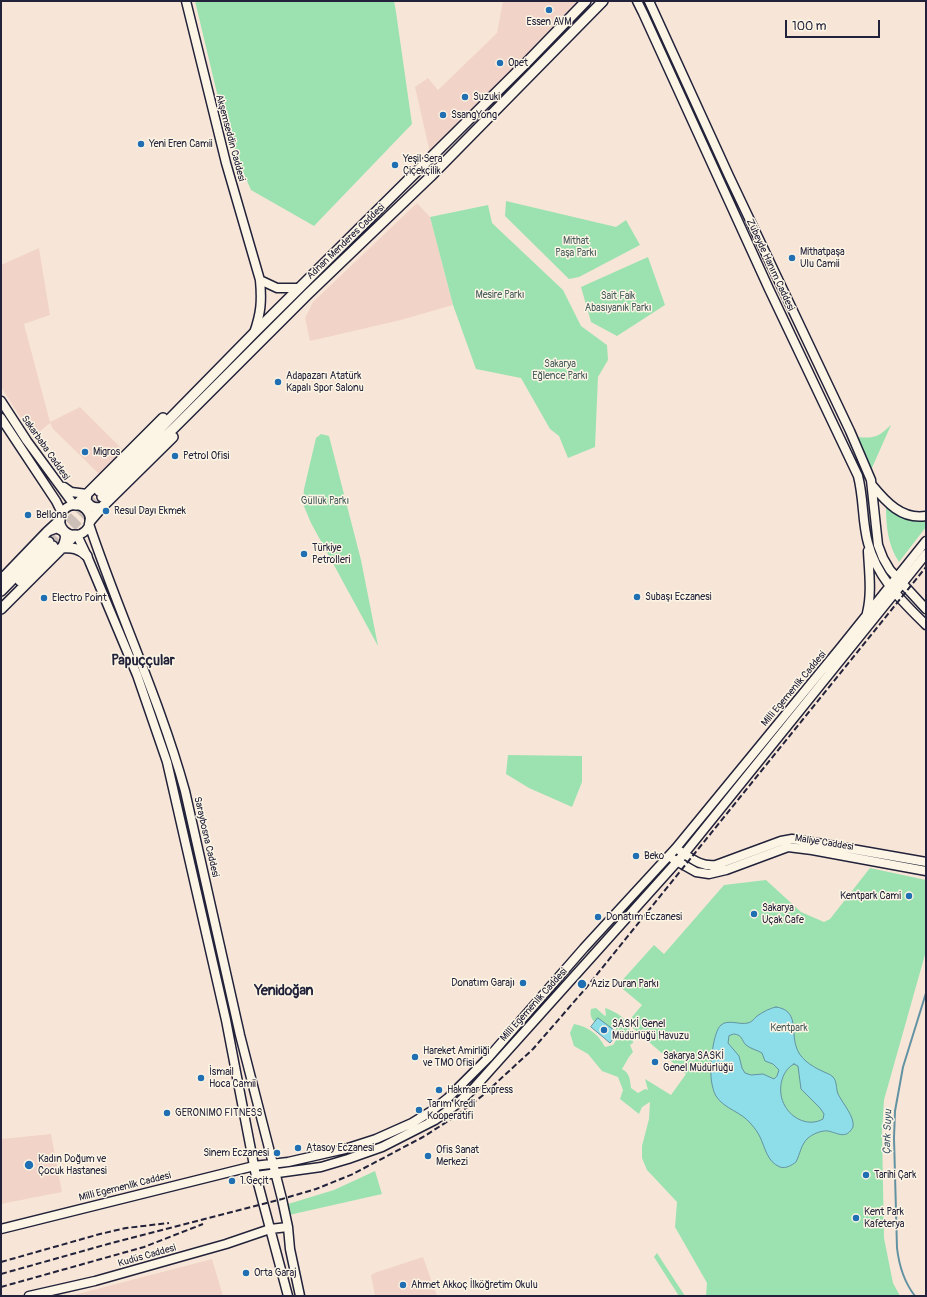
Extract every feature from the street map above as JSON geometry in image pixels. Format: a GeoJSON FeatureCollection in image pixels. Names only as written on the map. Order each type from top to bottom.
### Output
{"type":"FeatureCollection","features":[{"type":"Feature","properties":{"kind":"main road","name":"Akşemseddin Caddesi"},"geometry":{"type":"LineString","coordinates":[[186,1],[226,163],[260,280],[260,313],[254,333]]}},
{"type":"Feature","properties":{"kind":"main road","name":"Adnan Menderes Caddesi"},"geometry":{"type":"LineString","coordinates":[[193,403],[254,333],[513,76],[586,1]]}},
{"type":"Feature","properties":{"kind":"main road","name":"Adnan Menderes Caddesi"},"geometry":{"type":"LineString","coordinates":[[101,494],[193,403],[430,177],[603,1]]}},
{"type":"Feature","properties":{"kind":"main road","name":"Zübeyde Hanım Caddesi"},"geometry":{"type":"LineString","coordinates":[[637,1],[772,295],[858,476],[862,490],[868,543],[870,602],[867,614]]}},
{"type":"Feature","properties":{"kind":"main road","name":"Zübeyde Hanım Caddesi"},"geometry":{"type":"LineString","coordinates":[[649,1],[729,176],[850,431],[871,480],[878,545],[883,558],[890,570],[926,609]]}},
{"type":"Feature","properties":{"kind":"main road"},"geometry":{"type":"LineString","coordinates":[[260,280],[277,288],[299,288]]}},
{"type":"Feature","properties":{"kind":"main road","name":"Sakarbaba Caddesi"},"geometry":{"type":"LineString","coordinates":[[1,402],[27,441],[75,505]]}},
{"type":"Feature","properties":{"kind":"main road"},"geometry":{"type":"LineString","coordinates":[[1,580],[47,532],[65,509],[75,505],[87,494],[176,406],[193,403],[191,419],[102,507],[85,531],[54,546],[1,601]]}},
{"type":"Feature","properties":{"kind":"main road","name":"Sakarbaba Caddesi"},"geometry":{"type":"LineString","coordinates":[[1,418],[56,501],[61,516]]}},
{"type":"Feature","properties":{"kind":"main road"},"geometry":{"type":"LineString","coordinates":[[55,479],[71,492],[87,494]]}},
{"type":"Feature","properties":{"kind":"main road","name":"Zübeyde Hanım Caddesi"},"geometry":{"type":"LineString","coordinates":[[872,485],[896,510],[910,516],[926,516]]}},
{"type":"Feature","properties":{"kind":"main road"},"geometry":{"type":"LineString","coordinates":[[87,494],[86,500],[90,507],[102,507]]}},
{"type":"Feature","properties":{"kind":"main road"},"geometry":{"type":"LineString","coordinates":[[75,505],[84,508],[87,511],[90,523]]}},
{"type":"Feature","properties":{"kind":"main road"},"geometry":{"type":"LineString","coordinates":[[61,516],[62,527],[67,533],[76,535],[87,556],[136,675],[167,762],[228,1027],[256,1176],[288,1296]]}},
{"type":"Feature","properties":{"kind":"main road","name":"Saraybosna Caddesi"},"geometry":{"type":"LineString","coordinates":[[90,523],[106,572],[176,759],[192,821],[240,1035],[288,1227]]}},
{"type":"Feature","properties":{"kind":"main road"},"geometry":{"type":"LineString","coordinates":[[1,591],[54,546],[66,539],[66,535],[61,529],[56,528],[47,532]]}},
{"type":"Feature","properties":{"kind":"main road","name":"Milli Egemenlik Caddesi"},"geometry":{"type":"LineString","coordinates":[[256,1176],[321,1167],[382,1147],[435,1120],[457,1104],[474,1088],[684,854],[900,580],[926,541]]}},
{"type":"Feature","properties":{"kind":"main road","name":"Zübeyde Hanım Caddesi"},"geometry":{"type":"LineString","coordinates":[[868,543],[874,561],[892,590],[926,625]]}},
{"type":"Feature","properties":{"kind":"main road"},"geometry":{"type":"LineString","coordinates":[[54,546],[72,547],[83,551],[87,556]]}},
{"type":"Feature","properties":{"kind":"main road"},"geometry":{"type":"LineString","coordinates":[[1,609],[54,546]]}},
{"type":"Feature","properties":{"kind":"main road","name":"Milli Egemenlik Caddesi"},"geometry":{"type":"LineString","coordinates":[[900,580],[926,554]]}},
{"type":"Feature","properties":{"kind":"main road","name":"Milli Egemenlik Caddesi"},"geometry":{"type":"LineString","coordinates":[[1,1230],[254,1166],[288,1162],[351,1147],[376,1139],[412,1124],[430,1112],[451,1095],[488,1058],[584,948],[669,856],[867,614],[892,590]]}},
{"type":"Feature","properties":{"kind":"main road","name":"Maliye Caddesi"},"geometry":{"type":"LineString","coordinates":[[676,848],[696,862],[710,866],[781,841],[792,840],[926,862]]}},
{"type":"Feature","properties":{"kind":"main road","name":"Maliye Caddesi"},"geometry":{"type":"LineString","coordinates":[[669,856],[696,872],[710,874],[733,868],[788,847],[926,871]]}},
{"type":"Feature","properties":{"kind":"main road"},"geometry":{"type":"LineString","coordinates":[[288,1227],[290,1249],[300,1296]]}},
{"type":"Feature","properties":{"kind":"main road","name":"Kudüs Caddesi"},"geometry":{"type":"LineString","coordinates":[[29,1296],[96,1281],[226,1244],[270,1229],[288,1227]]}},
{"type":"Feature","properties":{"kind":"main road"},"geometry":{"type":"LineString","coordinates":[[277,1254],[278,1247],[282,1244],[286,1244],[290,1249]]}},
{"type":"Feature","properties":{"kind":"shaded area"},"geometry":{"type":"Polygon","coordinates":[[[503,1],[586,1],[430,153],[415,87],[428,78],[438,90],[497,33],[503,1]]]}},
{"type":"Feature","properties":{"kind":"shaded area"},"geometry":{"type":"Polygon","coordinates":[[[417,203],[430,217],[453,305],[401,320],[310,341],[305,318],[313,302],[417,203]]]}},
{"type":"Feature","properties":{"kind":"shaded area"},"geometry":{"type":"Polygon","coordinates":[[[39,248],[50,315],[24,324],[50,422],[80,407],[124,451],[99,474],[53,429],[50,423],[33,437],[1,387],[1,265],[39,248]]]}},
{"type":"Feature","properties":{"kind":"shaded area","name":"Kadın Doğum ve Çocuk Hastanesi"},"geometry":{"type":"Polygon","coordinates":[[[51,1134],[62,1192],[1,1204],[1,1139],[51,1134]]]}},
{"type":"Feature","properties":{"kind":"shaded area","name":"Ahmet Akkoç İlköğretim Okulu"},"geometry":{"type":"Polygon","coordinates":[[[423,1257],[437,1296],[375,1296],[371,1275],[423,1257]]]}},
{"type":"Feature","properties":{"kind":"shaded area"},"geometry":{"type":"Polygon","coordinates":[[[212,1259],[223,1296],[70,1296],[212,1259]]]}},
{"type":"Feature","properties":{"kind":"green space"},"geometry":{"type":"Polygon","coordinates":[[[195,1],[394,1],[412,124],[314,226],[251,190],[227,135],[195,1]]]}},
{"type":"Feature","properties":{"kind":"green space","name":"Mithat Paşa Parkı"},"geometry":{"type":"Polygon","coordinates":[[[506,201],[616,227],[626,220],[640,245],[579,277],[569,279],[505,216],[506,201]]]}},
{"type":"Feature","properties":{"kind":"green space"},"geometry":{"type":"Polygon","coordinates":[[[488,205],[492,223],[563,290],[581,326],[607,345],[608,360],[598,377],[595,447],[568,458],[559,436],[550,429],[521,378],[476,369],[453,305],[430,217],[488,205]]]}},
{"type":"Feature","properties":{"kind":"green space","name":"Sait Faik Abasıyanık Parkı"},"geometry":{"type":"Polygon","coordinates":[[[648,257],[665,305],[617,336],[591,322],[581,287],[648,257]]]}},
{"type":"Feature","properties":{"kind":"green space"},"geometry":{"type":"Polygon","coordinates":[[[891,425],[871,470],[858,437],[869,438],[876,436],[891,425]]]}},
{"type":"Feature","properties":{"kind":"green space","name":"Güllük Parkı"},"geometry":{"type":"Polygon","coordinates":[[[321,434],[329,436],[361,560],[378,646],[311,523],[303,504],[304,489],[316,438],[321,434]]]}},
{"type":"Feature","properties":{"kind":"green space"},"geometry":{"type":"Polygon","coordinates":[[[886,507],[890,511],[904,518],[926,521],[926,527],[899,562],[892,549],[888,536],[886,507]]]}},
{"type":"Feature","properties":{"kind":"green space"},"geometry":{"type":"Polygon","coordinates":[[[508,755],[582,756],[582,782],[572,807],[529,788],[506,774],[508,755]]]}},
{"type":"Feature","properties":{"kind":"green space","name":"Kentpark"},"geometry":{"type":"Polygon","coordinates":[[[870,868],[926,880],[926,951],[884,1100],[882,1132],[884,1238],[893,1283],[900,1296],[706,1296],[707,1283],[675,1227],[677,1202],[647,1170],[642,1158],[642,1146],[649,1119],[650,1102],[642,1107],[639,1114],[620,1099],[623,1090],[618,1077],[602,1071],[588,1054],[574,1046],[570,1033],[574,1024],[579,1025],[589,1029],[599,1038],[605,1047],[613,1045],[618,1037],[615,1025],[612,1028],[596,1023],[591,1017],[591,1009],[596,1008],[605,1016],[605,1008],[617,1014],[623,1018],[633,1040],[633,1043],[630,1045],[633,1052],[622,1069],[628,1075],[631,1088],[638,1093],[645,1089],[648,1090],[645,1079],[671,1095],[686,1074],[627,1023],[642,1005],[618,985],[654,945],[664,954],[724,885],[766,880],[801,912],[824,922],[830,919],[870,868]]]}},
{"type":"Feature","properties":{"kind":"green space"},"geometry":{"type":"Polygon","coordinates":[[[375,1171],[382,1194],[289,1215],[288,1204],[334,1190],[375,1171]]]}},
{"type":"Feature","properties":{"kind":"green space"},"geometry":{"type":"Polygon","coordinates":[[[657,1253],[685,1296],[679,1296],[654,1257],[657,1253]]]}},
{"type":"Feature","properties":{"kind":"water"},"geometry":{"type":"Polygon","coordinates":[[[776,1007],[788,1012],[791,1017],[796,1046],[803,1058],[810,1064],[833,1077],[838,1094],[853,1123],[853,1127],[845,1135],[826,1131],[820,1132],[807,1139],[803,1144],[796,1162],[784,1167],[776,1165],[769,1158],[754,1127],[743,1116],[719,1100],[712,1086],[711,1077],[714,1041],[721,1025],[727,1022],[749,1023],[766,1010],[776,1007]],[[734,1034],[729,1036],[728,1043],[739,1056],[745,1073],[751,1075],[763,1074],[774,1079],[779,1070],[773,1064],[765,1061],[762,1053],[748,1046],[740,1037],[734,1034]],[[794,1064],[789,1067],[781,1083],[781,1095],[785,1106],[792,1115],[801,1120],[812,1122],[823,1119],[824,1114],[820,1108],[801,1089],[798,1066],[794,1064]]]}},
{"type":"Feature","properties":{"kind":"water","name":"SASKİ Genel Müdürlüğü Havuzu"},"geometry":{"type":"Polygon","coordinates":[[[598,1018],[618,1033],[610,1043],[591,1027],[598,1018]]]}},
{"type":"Feature","properties":{"kind":"waterway","name":"Çark Suyu"},"geometry":{"type":"LineString","coordinates":[[915,1296],[903,1273],[897,1248],[894,1138],[895,1111],[903,1067],[926,993]]}},
{"type":"Feature","properties":{"kind":"tunnel"},"geometry":{"type":"LineString","coordinates":[[49,542],[99,491]]}},
{"type":"Feature","properties":{"kind":"tunnel"},"geometry":{"type":"LineString","coordinates":[[53,546],[102,497]]}},
{"type":"Feature","properties":{"kind":"railway"},"geometry":{"type":"LineString","coordinates":[[1,1274],[316,1189],[353,1174],[423,1137],[453,1118],[482,1096],[533,1049],[586,988],[926,567]]}},
{"type":"Feature","properties":{"kind":"railway"},"geometry":{"type":"LineString","coordinates":[[1,1262],[100,1234],[126,1228],[169,1223]]}},
{"type":"Feature","properties":{"kind":"railway"},"geometry":{"type":"LineString","coordinates":[[1,1287],[144,1247],[203,1224]]}},
{"type":"Feature","properties":{"kind":"place","name":"Essen AVM"},"geometry":{"type":"Point","coordinates":[549,10]}},
{"type":"Feature","properties":{"kind":"place","name":"Opet"},"geometry":{"type":"Point","coordinates":[500,63]}},
{"type":"Feature","properties":{"kind":"place","name":"Suzuki"},"geometry":{"type":"Point","coordinates":[465,97]}},
{"type":"Feature","properties":{"kind":"place","name":"SsangYong"},"geometry":{"type":"Point","coordinates":[443,115]}},
{"type":"Feature","properties":{"kind":"place","name":"Yeni Eren Camii"},"geometry":{"type":"Point","coordinates":[141,144]}},
{"type":"Feature","properties":{"kind":"place","name":"Yeşil Sera Çiçekçilik"},"geometry":{"type":"Point","coordinates":[395,165]}},
{"type":"Feature","properties":{"kind":"place","name":"Mithatpaşa Ulu Camii"},"geometry":{"type":"Point","coordinates":[792,258]}},
{"type":"Feature","properties":{"kind":"place","name":"Adapazarı Atatürk Kapalı Spor Salonu"},"geometry":{"type":"Point","coordinates":[278,382]}},
{"type":"Feature","properties":{"kind":"place","name":"Migros"},"geometry":{"type":"Point","coordinates":[85,452]}},
{"type":"Feature","properties":{"kind":"place","name":"Petrol Ofisi"},"geometry":{"type":"Point","coordinates":[175,456]}},
{"type":"Feature","properties":{"kind":"place","name":"Resul Dayı Ekmek"},"geometry":{"type":"Point","coordinates":[106,511]}},
{"type":"Feature","properties":{"kind":"place","name":"Bellona"},"geometry":{"type":"Point","coordinates":[28,515]}},
{"type":"Feature","properties":{"kind":"place","name":"Türkiye Petrolleri"},"geometry":{"type":"Point","coordinates":[304,554]}},
{"type":"Feature","properties":{"kind":"place","name":"Subaşı Eczanesi"},"geometry":{"type":"Point","coordinates":[637,597]}},
{"type":"Feature","properties":{"kind":"place","name":"Electro Point"},"geometry":{"type":"Point","coordinates":[44,598]}},
{"type":"Feature","properties":{"kind":"place","name":"Beko"},"geometry":{"type":"Point","coordinates":[636,856]}},
{"type":"Feature","properties":{"kind":"place","name":"Kentpark Cami"},"geometry":{"type":"Point","coordinates":[909,896]}},
{"type":"Feature","properties":{"kind":"place","name":"Sakarya Uçak Cafe"},"geometry":{"type":"Point","coordinates":[754,914]}},
{"type":"Feature","properties":{"kind":"place","name":"Donatım Eczanesi"},"geometry":{"type":"Point","coordinates":[598,917]}},
{"type":"Feature","properties":{"kind":"place","name":"Donatım Garajı"},"geometry":{"type":"Point","coordinates":[523,983]}},
{"type":"Feature","properties":{"kind":"place","name":"Aziz Duran Parkı"},"geometry":{"type":"Point","coordinates":[582,984]}},
{"type":"Feature","properties":{"kind":"place","name":"SASKİ Genel Müdürlüğü Havuzu"},"geometry":{"type":"Point","coordinates":[604,1030]}},
{"type":"Feature","properties":{"kind":"place","name":"Hareket Amirliği ve TMO Ofisi"},"geometry":{"type":"Point","coordinates":[415,1057]}},
{"type":"Feature","properties":{"kind":"place","name":"Sakarya SASKİ Genel Müdürlüğü"},"geometry":{"type":"Point","coordinates":[655,1062]}},
{"type":"Feature","properties":{"kind":"place","name":"İsmail Hoca Camii"},"geometry":{"type":"Point","coordinates":[201,1078]}},
{"type":"Feature","properties":{"kind":"place","name":"Hakmar Express"},"geometry":{"type":"Point","coordinates":[439,1090]}},
{"type":"Feature","properties":{"kind":"place","name":"Tarım Kredi Kooperatifi"},"geometry":{"type":"Point","coordinates":[419,1110]}},
{"type":"Feature","properties":{"kind":"place","name":"GERONIMO FITNESS"},"geometry":{"type":"Point","coordinates":[167,1113]}},
{"type":"Feature","properties":{"kind":"place","name":"Atasoy Eczanesi"},"geometry":{"type":"Point","coordinates":[298,1148]}},
{"type":"Feature","properties":{"kind":"place","name":"Sinem Eczanesi"},"geometry":{"type":"Point","coordinates":[277,1153]}},
{"type":"Feature","properties":{"kind":"place","name":"Ofis Sanat Merkezi"},"geometry":{"type":"Point","coordinates":[428,1156]}},
{"type":"Feature","properties":{"kind":"place","name":"Kadın Doğum ve Çocuk Hastanesi"},"geometry":{"type":"Point","coordinates":[29,1165]}},
{"type":"Feature","properties":{"kind":"place","name":"Tarihi Çark"},"geometry":{"type":"Point","coordinates":[866,1175]}},
{"type":"Feature","properties":{"kind":"place","name":"1.Geçit"},"geometry":{"type":"Point","coordinates":[232,1181]}},
{"type":"Feature","properties":{"kind":"place","name":"Kent Park Kafeterya"},"geometry":{"type":"Point","coordinates":[856,1218]}},
{"type":"Feature","properties":{"kind":"place","name":"Orta Garaj"},"geometry":{"type":"Point","coordinates":[246,1273]}},
{"type":"Feature","properties":{"kind":"place","name":"Ahmet Akkoç İlköğretim Okulu"},"geometry":{"type":"Point","coordinates":[403,1285]}},
{"type":"Feature","properties":{"kind":"district","name":"Papuççular"},"geometry":{"type":"Point","coordinates":[143,661]}},
{"type":"Feature","properties":{"kind":"district","name":"Yenidoğan"},"geometry":{"type":"Point","coordinates":[284,991]}},
{"type":"Feature","properties":{"kind":"park label","name":"Mesire Parkı"},"geometry":{"type":"Point","coordinates":[500,295]}},
{"type":"Feature","properties":{"kind":"park label","name":"Sakarya Eğlence Parkı"},"geometry":{"type":"Point","coordinates":[560,370]}}]}
